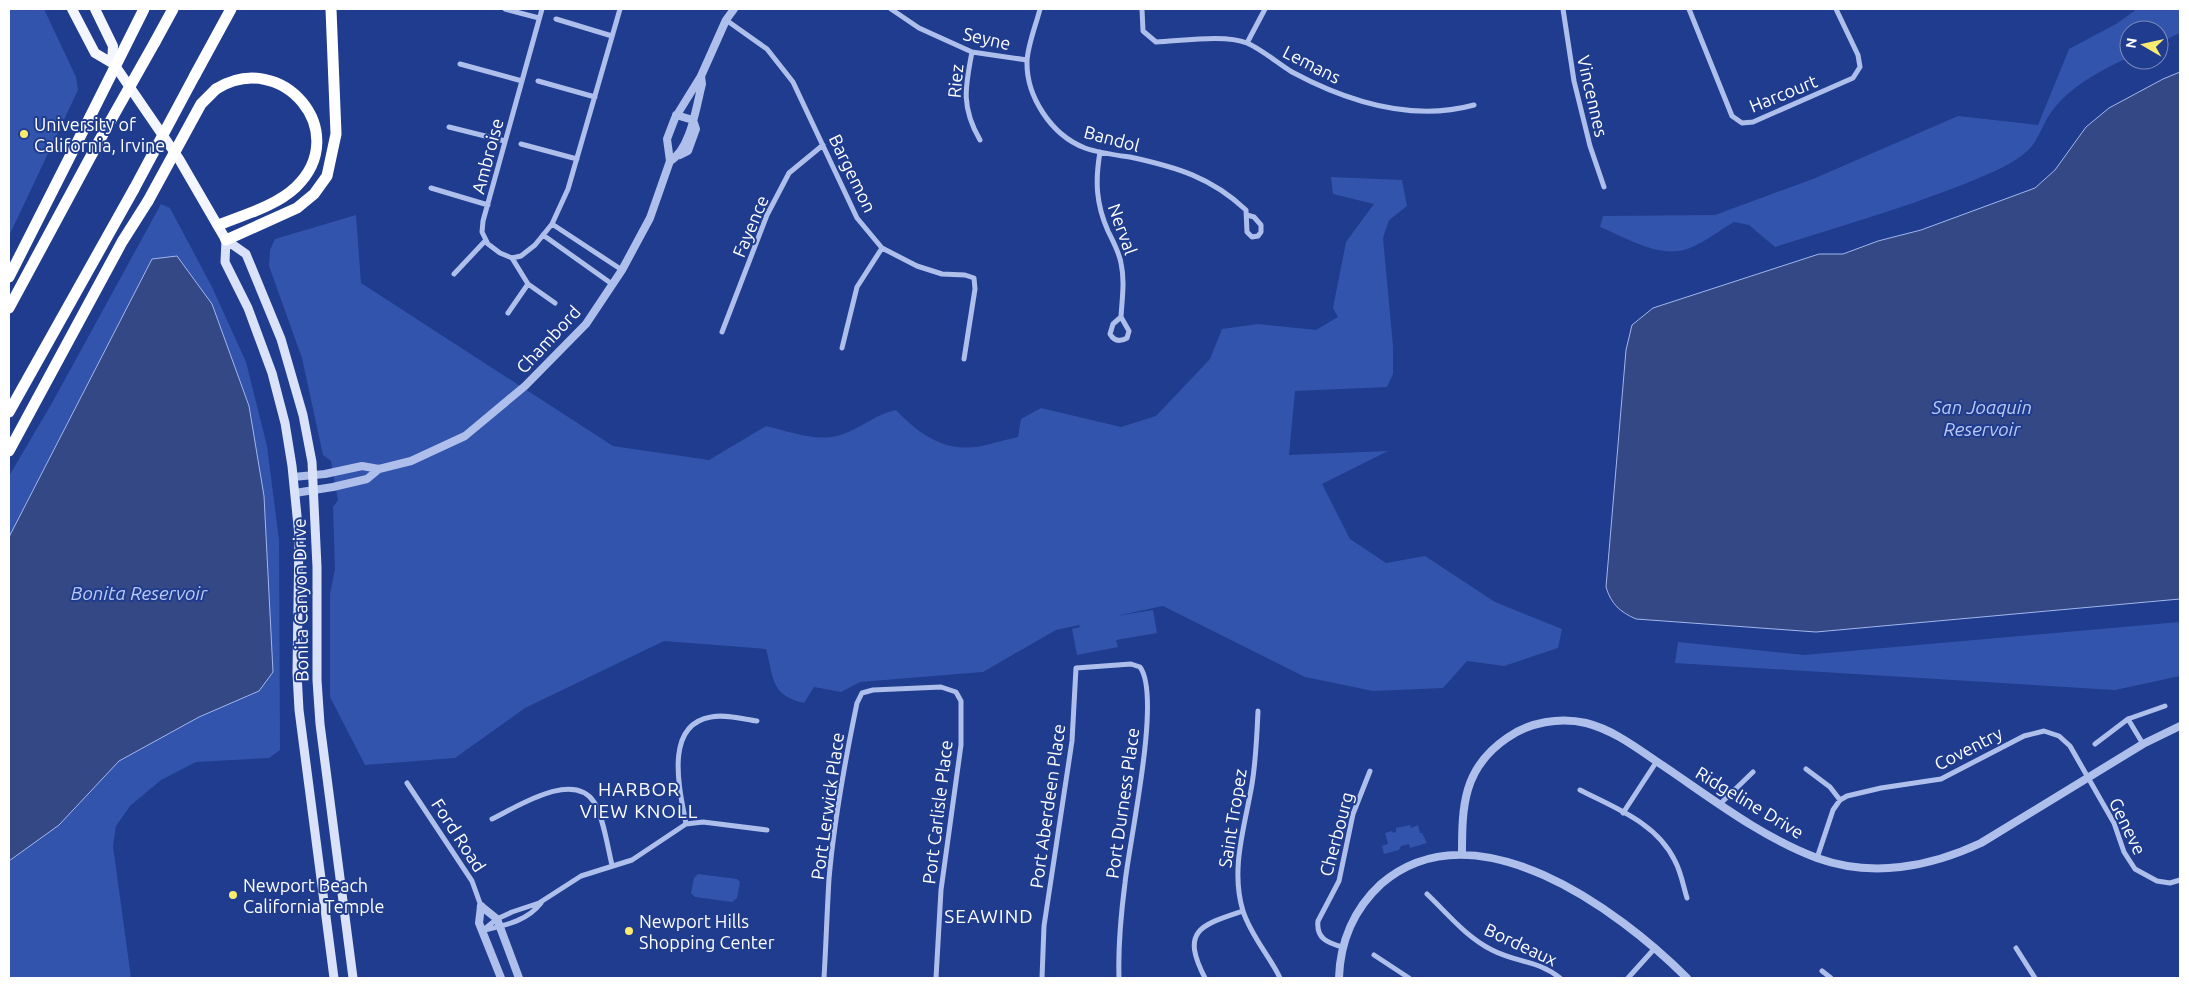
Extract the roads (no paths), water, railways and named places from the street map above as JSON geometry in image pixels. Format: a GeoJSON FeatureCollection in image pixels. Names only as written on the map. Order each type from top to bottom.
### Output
{"type":"FeatureCollection","features":[{"type":"Feature","properties":{"kind":"highway"},"geometry":{"type":"LineString","coordinates":[[9,277],[144,9]]}},
{"type":"Feature","properties":{"kind":"highway"},"geometry":{"type":"LineString","coordinates":[[9,308],[173,9]]}},
{"type":"Feature","properties":{"kind":"highway"},"geometry":{"type":"LineString","coordinates":[[9,412],[134,189],[231,9]]}},
{"type":"Feature","properties":{"kind":"highway"},"geometry":{"type":"LineString","coordinates":[[226,240],[297,208],[314,194],[327,176],[336,134],[332,9]]}},
{"type":"Feature","properties":{"kind":"highway"},"geometry":{"type":"LineString","coordinates":[[9,451],[108,268],[201,104],[216,89],[230,82],[250,78],[270,80],[290,89],[305,104],[314,123],[316,142],[314,160],[296,187],[274,202],[218,225]]}},
{"type":"Feature","properties":{"kind":"main road","name":"Bonita Canyon Drive"},"geometry":{"type":"LineString","coordinates":[[72,9],[95,52],[112,63],[178,159],[226,240],[246,254],[282,338],[302,415],[313,475],[317,567],[317,680],[320,724],[353,978]]}},
{"type":"Feature","properties":{"kind":"main road","name":"Bonita Canyon Drive"},"geometry":{"type":"LineString","coordinates":[[95,9],[113,46],[112,63]]}},
{"type":"Feature","properties":{"kind":"main road","name":"Bonita Canyon Drive"},"geometry":{"type":"LineString","coordinates":[[226,240],[225,262],[248,308],[272,373],[285,423],[293,476],[299,552],[297,674],[302,744],[334,978]]}},
{"type":"Feature","properties":{"kind":"street"},"geometry":{"type":"LineString","coordinates":[[505,9],[539,18]]}},
{"type":"Feature","properties":{"kind":"street","name":"Ambroise"},"geometry":{"type":"LineString","coordinates":[[486,240],[482,232],[488,205],[542,9]]}},
{"type":"Feature","properties":{"kind":"street"},"geometry":{"type":"LineString","coordinates":[[454,274],[486,240],[488,244],[500,253],[512,258],[521,256],[535,245],[552,224],[568,189],[620,9]]}},
{"type":"Feature","properties":{"kind":"street","name":"Chambord"},"geometry":{"type":"LineString","coordinates":[[295,493],[367,479],[380,469],[411,461],[465,436],[525,386],[586,324],[622,270],[650,218],[670,161],[668,139],[676,115],[701,76],[726,20],[734,9]]}},
{"type":"Feature","properties":{"kind":"street","name":"Seyne"},"geometry":{"type":"LineString","coordinates":[[891,9],[919,28],[972,52],[1027,60]]}},
{"type":"Feature","properties":{"kind":"street","name":"Bandol"},"geometry":{"type":"LineString","coordinates":[[1040,9],[1027,60],[1032,92],[1049,121],[1071,140],[1085,148],[1159,164],[1214,184],[1230,195],[1246,210],[1247,216]]}},
{"type":"Feature","properties":{"kind":"street","name":"Lemans"},"geometry":{"type":"LineString","coordinates":[[1142,9],[1144,31],[1156,42],[1215,39],[1247,43],[1322,88],[1359,101],[1396,109],[1423,112],[1455,110],[1474,105]]}},
{"type":"Feature","properties":{"kind":"street"},"geometry":{"type":"LineString","coordinates":[[1247,43],[1266,9]]}},
{"type":"Feature","properties":{"kind":"street","name":"Vincennes"},"geometry":{"type":"LineString","coordinates":[[1564,9],[1574,81],[1590,146],[1604,187]]}},
{"type":"Feature","properties":{"kind":"street","name":"Harcourt"},"geometry":{"type":"LineString","coordinates":[[1689,9],[1732,116],[1742,123],[1753,122],[1853,78],[1860,66],[1858,55],[1836,9]]}},
{"type":"Feature","properties":{"kind":"street"},"geometry":{"type":"LineString","coordinates":[[556,18],[612,36]]}},
{"type":"Feature","properties":{"kind":"street","name":"Bargemon"},"geometry":{"type":"LineString","coordinates":[[726,20],[767,49],[793,82],[857,218],[882,248],[917,266],[942,274],[965,275],[974,278],[975,289],[964,359]]}},
{"type":"Feature","properties":{"kind":"street","name":"Riez"},"geometry":{"type":"LineString","coordinates":[[972,52],[966,91],[966,107],[972,127],[980,140]]}},
{"type":"Feature","properties":{"kind":"street"},"geometry":{"type":"LineString","coordinates":[[460,64],[522,81]]}},
{"type":"Feature","properties":{"kind":"street","name":"Chambord"},"geometry":{"type":"LineString","coordinates":[[670,161],[678,156],[684,147],[702,84],[701,76]]}},
{"type":"Feature","properties":{"kind":"street"},"geometry":{"type":"LineString","coordinates":[[538,81],[595,97]]}},
{"type":"Feature","properties":{"kind":"street"},"geometry":{"type":"LineString","coordinates":[[676,115],[693,120]]}},
{"type":"Feature","properties":{"kind":"street"},"geometry":{"type":"LineString","coordinates":[[449,127],[505,142]]}},
{"type":"Feature","properties":{"kind":"street"},"geometry":{"type":"LineString","coordinates":[[521,144],[577,159]]}},
{"type":"Feature","properties":{"kind":"street","name":"Fayence"},"geometry":{"type":"LineString","coordinates":[[722,332],[767,215],[789,173],[823,145]]}},
{"type":"Feature","properties":{"kind":"street","name":"Nerval"},"geometry":{"type":"LineString","coordinates":[[1100,152],[1096,175],[1096,194],[1100,211],[1118,252],[1122,268],[1121,317],[1128,331],[1127,338],[1121,341],[1114,339],[1110,334],[1113,324],[1121,317]]}},
{"type":"Feature","properties":{"kind":"street"},"geometry":{"type":"LineString","coordinates":[[431,188],[488,205]]}},
{"type":"Feature","properties":{"kind":"street"},"geometry":{"type":"LineString","coordinates":[[552,224],[622,270]]}},
{"type":"Feature","properties":{"kind":"street"},"geometry":{"type":"LineString","coordinates":[[543,235],[612,284]]}},
{"type":"Feature","properties":{"kind":"street"},"geometry":{"type":"LineString","coordinates":[[842,348],[857,287],[882,248]]}},
{"type":"Feature","properties":{"kind":"street"},"geometry":{"type":"LineString","coordinates":[[512,258],[528,284],[555,303]]}},
{"type":"Feature","properties":{"kind":"street"},"geometry":{"type":"LineString","coordinates":[[508,313],[528,284]]}},
{"type":"Feature","properties":{"kind":"street","name":"Chambord"},"geometry":{"type":"LineString","coordinates":[[293,476],[313,475],[362,466],[380,469]]}},
{"type":"Feature","properties":{"kind":"street","name":"Port Durness Place"},"geometry":{"type":"LineString","coordinates":[[1076,668],[1137,665],[1143,671],[1146,684],[1145,754],[1124,885],[1119,978]]}},
{"type":"Feature","properties":{"kind":"street","name":"Port Aberdeen Place"},"geometry":{"type":"LineString","coordinates":[[1042,978],[1045,918],[1072,741],[1076,668]]}},
{"type":"Feature","properties":{"kind":"street","name":"Port Carlisle Place"},"geometry":{"type":"LineString","coordinates":[[916,688],[941,687],[956,692],[962,701],[963,715],[941,890],[936,978]]}},
{"type":"Feature","properties":{"kind":"street","name":"Port Lerwick Place"},"geometry":{"type":"LineString","coordinates":[[824,978],[835,830],[841,783],[857,702],[862,693],[873,690],[916,688]]}},
{"type":"Feature","properties":{"kind":"street"},"geometry":{"type":"LineString","coordinates":[[2095,744],[2128,718],[2165,706]]}},
{"type":"Feature","properties":{"kind":"street","name":"Saint Tropez"},"geometry":{"type":"LineString","coordinates":[[1258,711],[1254,776],[1238,859],[1237,876],[1243,911],[1250,928],[1280,978]]}},
{"type":"Feature","properties":{"kind":"street"},"geometry":{"type":"LineString","coordinates":[[686,824],[678,766],[679,750],[683,737],[696,722],[713,716],[757,721]]}},
{"type":"Feature","properties":{"kind":"street"},"geometry":{"type":"LineString","coordinates":[[2128,718],[2144,744]]}},
{"type":"Feature","properties":{"kind":"street","name":"Ridgeline Drive"},"geometry":{"type":"LineString","coordinates":[[1462,854],[1462,817],[1468,786],[1478,767],[1491,750],[1522,729],[1553,721],[1584,723],[1614,734],[1779,841],[1817,858],[1848,866],[1869,868],[1912,866],[1932,862],[1952,856],[1981,843],[2144,744],[2180,726]]}},
{"type":"Feature","properties":{"kind":"street","name":"Coventry"},"geometry":{"type":"LineString","coordinates":[[1840,800],[1847,796],[1882,788],[1941,779],[2036,731],[2051,732],[2064,740],[2070,746],[2088,778]]}},
{"type":"Feature","properties":{"kind":"street"},"geometry":{"type":"LineString","coordinates":[[1623,813],[1657,762]]}},
{"type":"Feature","properties":{"kind":"street"},"geometry":{"type":"LineString","coordinates":[[1806,769],[1830,787],[1840,800],[1833,810],[1817,858]]}},
{"type":"Feature","properties":{"kind":"street","name":"Cherbourg"},"geometry":{"type":"LineString","coordinates":[[1343,947],[1330,944],[1321,938],[1318,921],[1338,881],[1353,814],[1370,771]]}},
{"type":"Feature","properties":{"kind":"street"},"geometry":{"type":"LineString","coordinates":[[1720,804],[1753,772]]}},
{"type":"Feature","properties":{"kind":"street","name":"Geneve"},"geometry":{"type":"LineString","coordinates":[[2088,778],[2114,823],[2124,852],[2135,869],[2157,881],[2170,883],[2180,880]]}},
{"type":"Feature","properties":{"kind":"street","name":"Ford Road"},"geometry":{"type":"LineString","coordinates":[[407,783],[472,881],[481,906],[479,923],[502,978]]}},
{"type":"Feature","properties":{"kind":"street"},"geometry":{"type":"LineString","coordinates":[[492,819],[546,792],[565,789],[583,793],[590,797],[597,808],[612,865]]}},
{"type":"Feature","properties":{"kind":"street"},"geometry":{"type":"LineString","coordinates":[[1580,790],[1647,826],[1667,847],[1680,874],[1687,898]]}},
{"type":"Feature","properties":{"kind":"street"},"geometry":{"type":"LineString","coordinates":[[482,931],[543,901],[581,876],[632,860],[686,824],[703,822],[767,830]]}},
{"type":"Feature","properties":{"kind":"street"},"geometry":{"type":"LineString","coordinates":[[1339,978],[1343,947],[1350,926],[1359,909],[1385,881],[1419,862],[1462,854],[1498,859],[1541,874],[1614,916],[1655,948],[1687,978]]}},
{"type":"Feature","properties":{"kind":"street","name":"Bordeaux"},"geometry":{"type":"LineString","coordinates":[[1427,894],[1468,934],[1483,945],[1505,956],[1542,965],[1560,978]]}},
{"type":"Feature","properties":{"kind":"street"},"geometry":{"type":"LineString","coordinates":[[499,923],[509,924],[534,912],[543,901]]}},
{"type":"Feature","properties":{"kind":"street"},"geometry":{"type":"LineString","coordinates":[[481,906],[499,923],[519,978]]}},
{"type":"Feature","properties":{"kind":"street"},"geometry":{"type":"LineString","coordinates":[[1204,978],[1193,953],[1196,937],[1200,930],[1211,922],[1243,911]]}},
{"type":"Feature","properties":{"kind":"street"},"geometry":{"type":"LineString","coordinates":[[1628,978],[1655,948]]}},
{"type":"Feature","properties":{"kind":"street"},"geometry":{"type":"LineString","coordinates":[[2016,948],[2035,978]]}},
{"type":"Feature","properties":{"kind":"street"},"geometry":{"type":"LineString","coordinates":[[1374,955],[1409,978]]}},
{"type":"Feature","properties":{"kind":"street"},"geometry":{"type":"LineString","coordinates":[[1822,971],[1831,978]]}},
{"type":"Feature","properties":{"kind":"water","name":"San Joaquin Reservoir"},"geometry":{"type":"Polygon","coordinates":[[[2180,72],[2180,599],[1816,632],[1636,619],[1617,607],[1606,587],[1626,350],[1632,325],[1653,308],[1819,254],[1843,254],[1878,241],[1921,230],[2035,188],[2055,170],[2086,127],[2109,108],[2180,72]]]}},
{"type":"Feature","properties":{"kind":"water","name":"Bonita Reservoir"},"geometry":{"type":"Polygon","coordinates":[[[177,256],[212,304],[249,406],[264,496],[273,672],[259,691],[199,717],[119,761],[59,825],[9,861],[9,537],[152,259],[177,256]]]}},
{"type":"Feature","properties":{"kind":"place","name":"University of California, Irvine"},"geometry":{"type":"Point","coordinates":[24,134]}},
{"type":"Feature","properties":{"kind":"place","name":"Newport Beach California Temple"},"geometry":{"type":"Point","coordinates":[233,895]}},
{"type":"Feature","properties":{"kind":"place","name":"Newport Hills Shopping Center"},"geometry":{"type":"Point","coordinates":[629,931]}},
{"type":"Feature","properties":{"kind":"district","name":"HARBOR VIEW KNOLL"},"geometry":{"type":"Point","coordinates":[639,800]}},
{"type":"Feature","properties":{"kind":"district","name":"SEAWIND"},"geometry":{"type":"Point","coordinates":[989,916]}}]}
